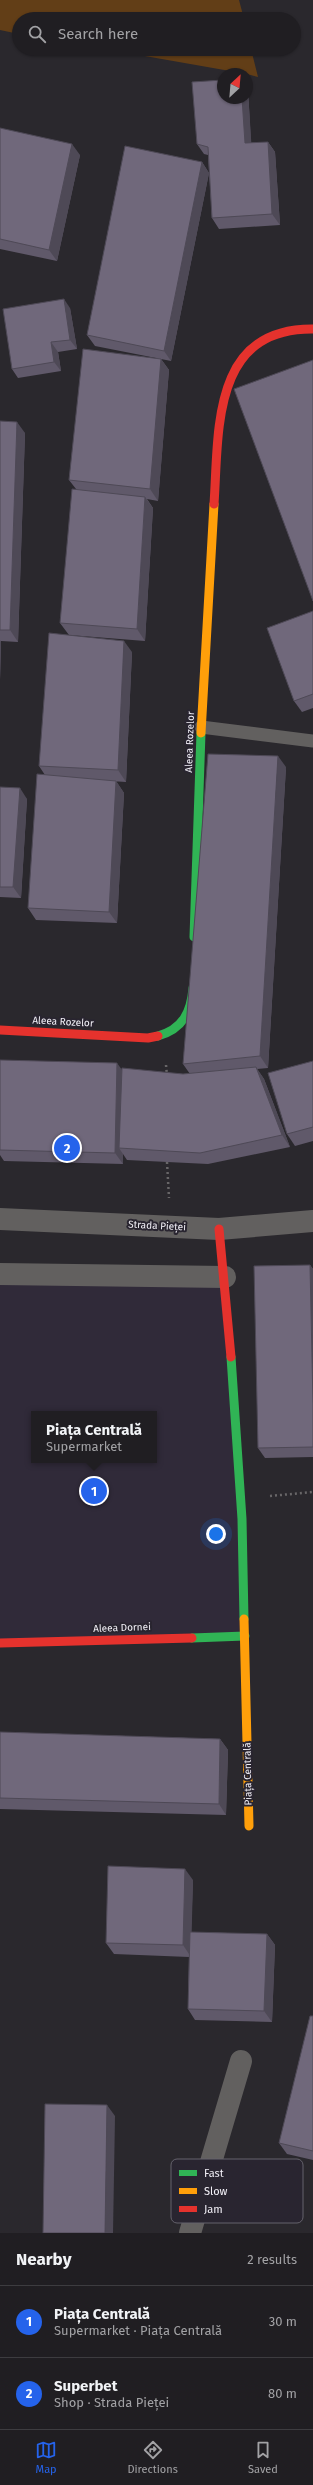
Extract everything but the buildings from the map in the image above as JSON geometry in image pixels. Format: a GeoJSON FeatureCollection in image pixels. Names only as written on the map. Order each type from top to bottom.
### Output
{"type":"FeatureCollection","features":[{"type":"Feature","properties":{"kind":"street","name":"Aleea Rozelor"},"geometry":{"type":"LineString","coordinates":[[194,945],[201,727],[219,423],[227,385],[237,363],[256,344],[277,334],[302,328],[313,329]]}},
{"type":"Feature","properties":{"kind":"street","name":"Aleea Rozelor"},"geometry":{"type":"LineString","coordinates":[[0,1030],[148,1038],[164,1037],[180,1026],[188,1015],[192,1000],[193,977]]}},
{"type":"Feature","properties":{"kind":"street","name":"Strada Pieței"},"geometry":{"type":"LineString","coordinates":[[0,1219],[219,1229],[313,1221]]}},
{"type":"Feature","properties":{"kind":"street","name":"Piața Centrală"},"geometry":{"type":"LineString","coordinates":[[219,1229],[226,1277],[240,1498],[245,1636],[249,1826]]}},
{"type":"Feature","properties":{"kind":"street"},"geometry":{"type":"LineString","coordinates":[[0,1274],[226,1277]]}},
{"type":"Feature","properties":{"kind":"street","name":"Aleea Dornei"},"geometry":{"type":"LineString","coordinates":[[0,1643],[245,1636]]}},
{"type":"Feature","properties":{"kind":"street"},"geometry":{"type":"LineString","coordinates":[[212,2159],[241,2061]]}},
{"type":"Feature","properties":{"kind":"street"},"geometry":{"type":"LineString","coordinates":[[190,2233],[193,2223]]}},
{"type":"Feature","properties":{"kind":"lane"},"geometry":{"type":"LineString","coordinates":[[201,727],[313,741]]}},
{"type":"Feature","properties":{"kind":"path"},"geometry":{"type":"LineString","coordinates":[[168,1162],[170,1227]]}},
{"type":"Feature","properties":{"kind":"path"},"geometry":{"type":"LineString","coordinates":[[240,1498],[313,1492]]}},
{"type":"Feature","properties":{"kind":"shaded area"},"geometry":{"type":"Polygon","coordinates":[[[0,0],[239,0],[242,12],[12,12],[12,33],[0,30],[0,0]]]}},
{"type":"Feature","properties":{"kind":"shaded area"},"geometry":{"type":"Polygon","coordinates":[[[145,56],[253,56],[258,77],[253,76],[253,68],[217,69],[145,56]]]}},
{"type":"Feature","properties":{"kind":"shaded area"},"geometry":{"type":"Polygon","coordinates":[[[0,1274],[225,1277],[245,1636],[0,1642],[0,1274]]]}},
{"type":"Feature","properties":{"kind":"traffic: fast"},"geometry":{"type":"LineString","coordinates":[[194,937],[201,733]]}},
{"type":"Feature","properties":{"kind":"traffic: fast"},"geometry":{"type":"LineString","coordinates":[[158,1036],[167,1033],[180,1024],[188,1012],[193,988]]}},
{"type":"Feature","properties":{"kind":"traffic: fast"},"geometry":{"type":"LineString","coordinates":[[231,1357],[242,1519],[244,1619]]}},
{"type":"Feature","properties":{"kind":"traffic: fast"},"geometry":{"type":"LineString","coordinates":[[192,1638],[245,1636]]}},
{"type":"Feature","properties":{"kind":"traffic: slow"},"geometry":{"type":"LineString","coordinates":[[201,733],[214,504]]}},
{"type":"Feature","properties":{"kind":"traffic: slow"},"geometry":{"type":"LineString","coordinates":[[244,1619],[249,1826]]}},
{"type":"Feature","properties":{"kind":"traffic: jam"},"geometry":{"type":"LineString","coordinates":[[214,504],[217,446],[221,416],[227,389],[238,365],[255,346],[280,333],[313,329]]}},
{"type":"Feature","properties":{"kind":"traffic: jam"},"geometry":{"type":"LineString","coordinates":[[0,1030],[148,1038],[158,1036]]}},
{"type":"Feature","properties":{"kind":"traffic: jam"},"geometry":{"type":"LineString","coordinates":[[219,1229],[231,1357]]}},
{"type":"Feature","properties":{"kind":"traffic: jam"},"geometry":{"type":"LineString","coordinates":[[0,1643],[192,1638]]}},
{"type":"Feature","properties":{"kind":"place","name":"Superbet"},"geometry":{"type":"Point","coordinates":[67,1148]}},
{"type":"Feature","properties":{"kind":"place","name":"Piața Centrală"},"geometry":{"type":"Point","coordinates":[94,1491]}}]}
